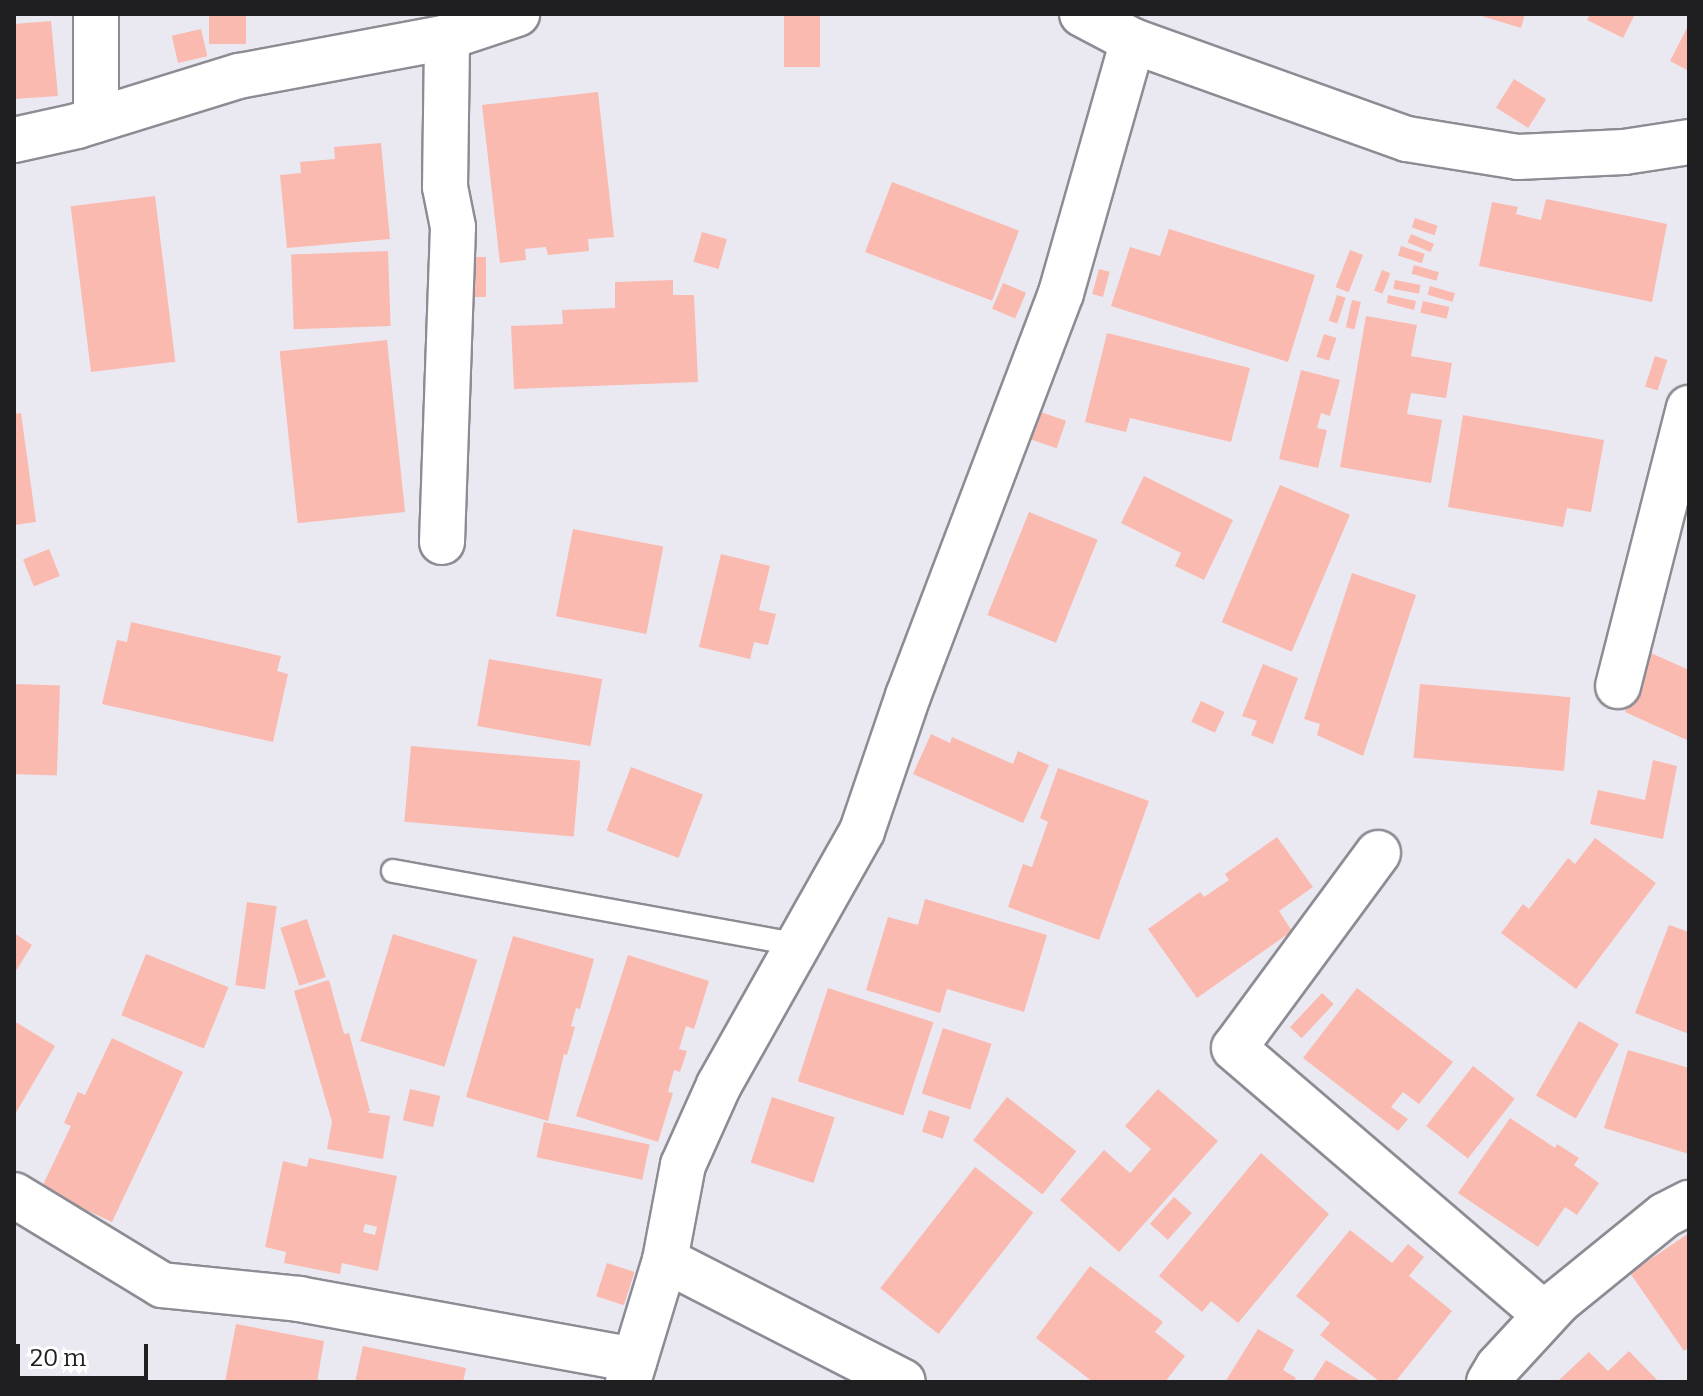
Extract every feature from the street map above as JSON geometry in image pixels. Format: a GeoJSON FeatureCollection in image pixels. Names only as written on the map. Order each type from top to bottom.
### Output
{"type":"FeatureCollection","features":[{"type":"Feature","properties":{"kind":"street"},"geometry":{"type":"LineString","coordinates":[[96,14],[96,120]]}},
{"type":"Feature","properties":{"kind":"street"},"geometry":{"type":"LineString","coordinates":[[14,140],[96,120],[239,76],[517,14]]}},
{"type":"Feature","properties":{"kind":"street"},"geometry":{"type":"LineString","coordinates":[[1082,14],[1133,41],[1407,139],[1518,157],[1624,152],[1689,142]]}},
{"type":"Feature","properties":{"kind":"street"},"geometry":{"type":"LineString","coordinates":[[442,542],[453,227],[445,187],[459,27]]}},
{"type":"Feature","properties":{"kind":"street"},"geometry":{"type":"LineString","coordinates":[[14,1195],[162,1285],[299,1299],[632,1371],[665,1260],[683,1165],[719,1085],[862,831],[908,696],[1061,293],[1133,41]]}},
{"type":"Feature","properties":{"kind":"street"},"geometry":{"type":"LineString","coordinates":[[1618,686],[1689,408]]}},
{"type":"Feature","properties":{"kind":"street"},"geometry":{"type":"LineString","coordinates":[[1378,853],[1234,1048],[1545,1315]]}},
{"type":"Feature","properties":{"kind":"street"},"geometry":{"type":"LineString","coordinates":[[1489,1382],[1545,1315],[1665,1215],[1689,1203]]}},
{"type":"Feature","properties":{"kind":"street"},"geometry":{"type":"LineString","coordinates":[[665,1260],[903,1382]]}},
{"type":"Feature","properties":{"kind":"lane"},"geometry":{"type":"LineString","coordinates":[[393,871],[800,945]]}},
{"type":"Feature","properties":{"kind":"building"},"geometry":{"type":"Polygon","coordinates":[[[209,14],[246,14],[246,44],[209,44],[209,14]]]}},
{"type":"Feature","properties":{"kind":"building"},"geometry":{"type":"Polygon","coordinates":[[[784,14],[820,14],[820,67],[784,67],[784,14]]]}},
{"type":"Feature","properties":{"kind":"building"},"geometry":{"type":"Polygon","coordinates":[[[1475,14],[1525,14],[1521,28],[1475,14]]]}},
{"type":"Feature","properties":{"kind":"building"},"geometry":{"type":"Polygon","coordinates":[[[1590,14],[1635,14],[1623,38],[1587,20],[1590,14]]]}},
{"type":"Feature","properties":{"kind":"building"},"geometry":{"type":"Polygon","coordinates":[[[51,21],[58,96],[14,99],[14,24],[51,21]]]}},
{"type":"Feature","properties":{"kind":"building"},"geometry":{"type":"Polygon","coordinates":[[[1689,24],[1689,71],[1670,61],[1689,24]]]}},
{"type":"Feature","properties":{"kind":"building"},"geometry":{"type":"Polygon","coordinates":[[[201,29],[207,56],[178,63],[172,36],[201,29]]]}},
{"type":"Feature","properties":{"kind":"building"},"geometry":{"type":"Polygon","coordinates":[[[1514,79],[1546,99],[1528,128],[1496,108],[1514,79]]]}},
{"type":"Feature","properties":{"kind":"building"},"geometry":{"type":"Polygon","coordinates":[[[598,92],[614,237],[588,239],[589,251],[548,255],[546,247],[525,249],[526,260],[500,263],[482,105],[598,92]]]}},
{"type":"Feature","properties":{"kind":"building"},"geometry":{"type":"Polygon","coordinates":[[[381,143],[390,239],[287,248],[280,175],[301,173],[300,162],[335,159],[334,147],[381,143]]]}},
{"type":"Feature","properties":{"kind":"building"},"geometry":{"type":"Polygon","coordinates":[[[892,182],[1019,231],[992,301],[865,252],[892,182]]]}},
{"type":"Feature","properties":{"kind":"building"},"geometry":{"type":"Polygon","coordinates":[[[155,196],[175,362],[91,372],[71,206],[155,196]]]}},
{"type":"Feature","properties":{"kind":"building"},"geometry":{"type":"Polygon","coordinates":[[[1546,199],[1667,224],[1652,302],[1479,266],[1492,202],[1518,207],[1516,214],[1541,220],[1546,199]]]}},
{"type":"Feature","properties":{"kind":"building"},"geometry":{"type":"Polygon","coordinates":[[[1415,218],[1438,226],[1434,235],[1412,227],[1415,218]]]}},
{"type":"Feature","properties":{"kind":"building"},"geometry":{"type":"Polygon","coordinates":[[[1169,229],[1315,275],[1288,362],[1111,306],[1130,247],[1160,256],[1169,229]]]}},
{"type":"Feature","properties":{"kind":"building"},"geometry":{"type":"Polygon","coordinates":[[[702,232],[727,239],[718,269],[693,262],[702,232]]]}},
{"type":"Feature","properties":{"kind":"building"},"geometry":{"type":"Polygon","coordinates":[[[1411,234],[1434,244],[1430,252],[1407,242],[1411,234]]]}},
{"type":"Feature","properties":{"kind":"building"},"geometry":{"type":"Polygon","coordinates":[[[1401,246],[1425,254],[1422,263],[1398,256],[1401,246]]]}},
{"type":"Feature","properties":{"kind":"building"},"geometry":{"type":"Polygon","coordinates":[[[1350,250],[1363,255],[1349,292],[1336,287],[1350,250]]]}},
{"type":"Feature","properties":{"kind":"building"},"geometry":{"type":"Polygon","coordinates":[[[388,251],[391,326],[294,329],[291,254],[388,251]]]}},
{"type":"Feature","properties":{"kind":"building"},"geometry":{"type":"Polygon","coordinates":[[[469,257],[486,257],[486,297],[469,297],[469,257]]]}},
{"type":"Feature","properties":{"kind":"building"},"geometry":{"type":"Polygon","coordinates":[[[1414,265],[1439,272],[1437,281],[1412,274],[1414,265]]]}},
{"type":"Feature","properties":{"kind":"building"},"geometry":{"type":"Polygon","coordinates":[[[1099,269],[1110,272],[1103,297],[1092,294],[1099,269]]]}},
{"type":"Feature","properties":{"kind":"building"},"geometry":{"type":"Polygon","coordinates":[[[1382,270],[1390,273],[1383,294],[1374,291],[1382,270]]]}},
{"type":"Feature","properties":{"kind":"building"},"geometry":{"type":"Polygon","coordinates":[[[673,280],[673,295],[694,295],[698,382],[514,389],[511,326],[563,324],[562,310],[615,308],[615,282],[673,280]]]}},
{"type":"Feature","properties":{"kind":"building"},"geometry":{"type":"Polygon","coordinates":[[[1395,280],[1421,285],[1419,294],[1393,289],[1395,280]]]}},
{"type":"Feature","properties":{"kind":"building"},"geometry":{"type":"Polygon","coordinates":[[[1003,283],[1026,293],[1015,319],[992,309],[1003,283]]]}},
{"type":"Feature","properties":{"kind":"building"},"geometry":{"type":"Polygon","coordinates":[[[1430,286],[1455,293],[1453,302],[1428,295],[1430,286]]]}},
{"type":"Feature","properties":{"kind":"building"},"geometry":{"type":"Polygon","coordinates":[[[1337,295],[1346,298],[1337,323],[1329,321],[1337,295]]]}},
{"type":"Feature","properties":{"kind":"building"},"geometry":{"type":"Polygon","coordinates":[[[1388,295],[1416,301],[1414,310],[1387,303],[1388,295]]]}},
{"type":"Feature","properties":{"kind":"building"},"geometry":{"type":"Polygon","coordinates":[[[1352,300],[1361,302],[1354,329],[1346,327],[1352,300]]]}},
{"type":"Feature","properties":{"kind":"building"},"geometry":{"type":"Polygon","coordinates":[[[1423,301],[1449,307],[1447,319],[1420,313],[1423,301]]]}},
{"type":"Feature","properties":{"kind":"building"},"geometry":{"type":"Polygon","coordinates":[[[1366,316],[1417,325],[1411,356],[1452,363],[1446,398],[1411,393],[1407,414],[1442,420],[1431,483],[1340,467],[1366,316]]]}},
{"type":"Feature","properties":{"kind":"building"},"geometry":{"type":"Polygon","coordinates":[[[1107,333],[1250,368],[1231,442],[1130,418],[1126,432],[1085,422],[1107,333]]]}},
{"type":"Feature","properties":{"kind":"building"},"geometry":{"type":"Polygon","coordinates":[[[1324,334],[1336,338],[1329,361],[1317,357],[1324,334]]]}},
{"type":"Feature","properties":{"kind":"building"},"geometry":{"type":"Polygon","coordinates":[[[387,340],[405,512],[298,523],[280,351],[387,340]]]}},
{"type":"Feature","properties":{"kind":"building"},"geometry":{"type":"Polygon","coordinates":[[[1655,356],[1667,360],[1657,390],[1645,386],[1655,356]]]}},
{"type":"Feature","properties":{"kind":"building"},"geometry":{"type":"Polygon","coordinates":[[[1301,370],[1340,380],[1330,416],[1321,413],[1317,428],[1327,430],[1318,468],[1279,459],[1301,370]]]}},
{"type":"Feature","properties":{"kind":"building"},"geometry":{"type":"Polygon","coordinates":[[[1032,409],[1066,421],[1057,448],[1023,436],[1032,409]]]}},
{"type":"Feature","properties":{"kind":"building"},"geometry":{"type":"Polygon","coordinates":[[[21,413],[36,522],[14,525],[14,414],[21,413]]]}},
{"type":"Feature","properties":{"kind":"building"},"geometry":{"type":"Polygon","coordinates":[[[1463,415],[1604,440],[1591,512],[1567,508],[1563,527],[1448,507],[1463,415]]]}},
{"type":"Feature","properties":{"kind":"building"},"geometry":{"type":"Polygon","coordinates":[[[1144,476],[1233,520],[1204,580],[1175,566],[1181,553],[1121,523],[1144,476]]]}},
{"type":"Feature","properties":{"kind":"building"},"geometry":{"type":"Polygon","coordinates":[[[1280,485],[1350,515],[1292,652],[1222,622],[1280,485]]]}},
{"type":"Feature","properties":{"kind":"building"},"geometry":{"type":"Polygon","coordinates":[[[1029,512],[1098,540],[1056,643],[987,615],[1029,512]]]}},
{"type":"Feature","properties":{"kind":"building"},"geometry":{"type":"Polygon","coordinates":[[[573,529],[663,547],[646,634],[556,616],[573,529]]]}},
{"type":"Feature","properties":{"kind":"building"},"geometry":{"type":"Polygon","coordinates":[[[49,549],[60,576],[34,586],[23,559],[49,549]]]}},
{"type":"Feature","properties":{"kind":"building"},"geometry":{"type":"Polygon","coordinates":[[[721,554],[770,566],[759,610],[776,614],[768,645],[754,642],[750,659],[699,647],[721,554]]]}},
{"type":"Feature","properties":{"kind":"building"},"geometry":{"type":"Polygon","coordinates":[[[1352,573],[1416,595],[1363,756],[1317,735],[1320,724],[1304,719],[1352,573]]]}},
{"type":"Feature","properties":{"kind":"building"},"geometry":{"type":"Polygon","coordinates":[[[131,622],[281,656],[277,671],[288,674],[273,742],[102,704],[117,640],[127,642],[131,622]]]}},
{"type":"Feature","properties":{"kind":"building"},"geometry":{"type":"Polygon","coordinates":[[[1651,653],[1689,670],[1687,740],[1625,712],[1651,653]]]}},
{"type":"Feature","properties":{"kind":"building"},"geometry":{"type":"Polygon","coordinates":[[[489,659],[602,679],[590,746],[477,726],[489,659]]]}},
{"type":"Feature","properties":{"kind":"building"},"geometry":{"type":"Polygon","coordinates":[[[1263,664],[1298,678],[1273,744],[1251,735],[1257,721],[1242,716],[1263,664]]]}},
{"type":"Feature","properties":{"kind":"building"},"geometry":{"type":"Polygon","coordinates":[[[14,684],[60,686],[57,776],[14,774],[14,684]]]}},
{"type":"Feature","properties":{"kind":"building"},"geometry":{"type":"Polygon","coordinates":[[[1420,684],[1570,697],[1564,771],[1414,758],[1420,684]]]}},
{"type":"Feature","properties":{"kind":"building"},"geometry":{"type":"Polygon","coordinates":[[[1201,701],[1225,712],[1215,733],[1191,722],[1201,701]]]}},
{"type":"Feature","properties":{"kind":"building"},"geometry":{"type":"Polygon","coordinates":[[[931,734],[950,743],[952,737],[1013,764],[1018,751],[1049,765],[1023,823],[913,774],[931,734]]]}},
{"type":"Feature","properties":{"kind":"building"},"geometry":{"type":"Polygon","coordinates":[[[411,746],[580,761],[574,837],[404,822],[411,746]]]}},
{"type":"Feature","properties":{"kind":"building"},"geometry":{"type":"Polygon","coordinates":[[[1653,760],[1677,766],[1663,839],[1590,824],[1598,790],[1645,800],[1653,760]]]}},
{"type":"Feature","properties":{"kind":"building"},"geometry":{"type":"Polygon","coordinates":[[[631,767],[703,795],[679,858],[607,830],[631,767]]]}},
{"type":"Feature","properties":{"kind":"building"},"geometry":{"type":"Polygon","coordinates":[[[1058,768],[1149,801],[1099,940],[1008,907],[1023,864],[1032,867],[1048,822],[1040,818],[1058,768]]]}},
{"type":"Feature","properties":{"kind":"building"},"geometry":{"type":"Polygon","coordinates":[[[1277,837],[1313,887],[1279,911],[1292,931],[1197,998],[1148,929],[1200,892],[1204,897],[1229,880],[1225,874],[1277,837]]]}},
{"type":"Feature","properties":{"kind":"building"},"geometry":{"type":"Polygon","coordinates":[[[1595,838],[1656,883],[1576,989],[1501,933],[1523,904],[1529,909],[1568,858],[1575,864],[1595,838]]]}},
{"type":"Feature","properties":{"kind":"building"},"geometry":{"type":"Polygon","coordinates":[[[925,899],[1047,935],[1024,1012],[947,989],[940,1013],[866,990],[888,917],[918,925],[925,899]]]}},
{"type":"Feature","properties":{"kind":"building"},"geometry":{"type":"Polygon","coordinates":[[[247,902],[277,906],[265,989],[235,985],[247,902]]]}},
{"type":"Feature","properties":{"kind":"building"},"geometry":{"type":"Polygon","coordinates":[[[307,919],[326,977],[299,986],[280,928],[307,919]]]}},
{"type":"Feature","properties":{"kind":"building"},"geometry":{"type":"Polygon","coordinates":[[[1669,925],[1689,932],[1689,1034],[1635,1013],[1669,925]]]}},
{"type":"Feature","properties":{"kind":"building"},"geometry":{"type":"Polygon","coordinates":[[[14,933],[32,945],[14,974],[14,933]]]}},
{"type":"Feature","properties":{"kind":"building"},"geometry":{"type":"Polygon","coordinates":[[[393,934],[477,960],[444,1067],[360,1041],[393,934]]]}},
{"type":"Feature","properties":{"kind":"building"},"geometry":{"type":"Polygon","coordinates":[[[513,936],[594,959],[580,1009],[576,1008],[571,1026],[575,1027],[567,1055],[564,1054],[548,1121],[466,1097],[513,936]]]}},
{"type":"Feature","properties":{"kind":"building"},"geometry":{"type":"Polygon","coordinates":[[[146,954],[229,987],[204,1049],[121,1015],[146,954]]]}},
{"type":"Feature","properties":{"kind":"building"},"geometry":{"type":"Polygon","coordinates":[[[628,955],[709,981],[694,1029],[686,1026],[679,1049],[687,1051],[680,1072],[674,1070],[668,1092],[673,1093],[658,1142],[576,1116],[628,955]]]}},
{"type":"Feature","properties":{"kind":"building"},"geometry":{"type":"Polygon","coordinates":[[[329,980],[344,1034],[349,1033],[370,1111],[366,1112],[390,1116],[383,1159],[327,1149],[332,1122],[294,991],[329,980]]]}},
{"type":"Feature","properties":{"kind":"building"},"geometry":{"type":"Polygon","coordinates":[[[828,988],[934,1022],[903,1116],[798,1081],[828,988]]]}},
{"type":"Feature","properties":{"kind":"building"},"geometry":{"type":"Polygon","coordinates":[[[1357,988],[1453,1062],[1419,1104],[1403,1092],[1391,1107],[1408,1119],[1398,1131],[1303,1058],[1357,988]]]}},
{"type":"Feature","properties":{"kind":"building"},"geometry":{"type":"Polygon","coordinates":[[[1322,993],[1334,1004],[1302,1038],[1290,1027],[1322,993]]]}},
{"type":"Feature","properties":{"kind":"building"},"geometry":{"type":"Polygon","coordinates":[[[14,1021],[55,1046],[14,1116],[14,1021]]]}},
{"type":"Feature","properties":{"kind":"building"},"geometry":{"type":"Polygon","coordinates":[[[1579,1021],[1619,1044],[1576,1118],[1536,1095],[1579,1021]]]}},
{"type":"Feature","properties":{"kind":"building"},"geometry":{"type":"Polygon","coordinates":[[[943,1028],[992,1044],[970,1109],[922,1094],[943,1028]]]}},
{"type":"Feature","properties":{"kind":"building"},"geometry":{"type":"Polygon","coordinates":[[[112,1038],[183,1072],[112,1222],[41,1189],[71,1126],[64,1123],[78,1092],[85,1095],[112,1038]]]}},
{"type":"Feature","properties":{"kind":"building"},"geometry":{"type":"Polygon","coordinates":[[[1628,1050],[1689,1068],[1689,1154],[1604,1128],[1628,1050]]]}},
{"type":"Feature","properties":{"kind":"building"},"geometry":{"type":"Polygon","coordinates":[[[1473,1066],[1515,1099],[1468,1159],[1426,1126],[1473,1066]]]}},
{"type":"Feature","properties":{"kind":"building"},"geometry":{"type":"Polygon","coordinates":[[[410,1089],[440,1096],[433,1127],[403,1120],[410,1089]]]}},
{"type":"Feature","properties":{"kind":"building"},"geometry":{"type":"Polygon","coordinates":[[[1158,1089],[1218,1141],[1119,1252],[1060,1200],[1104,1150],[1130,1173],[1151,1149],[1125,1126],[1158,1089]]]}},
{"type":"Feature","properties":{"kind":"building"},"geometry":{"type":"Polygon","coordinates":[[[772,1097],[835,1117],[813,1183],[751,1163],[772,1097]]]}},
{"type":"Feature","properties":{"kind":"building"},"geometry":{"type":"Polygon","coordinates":[[[1007,1097],[1076,1151],[1042,1195],[973,1140],[1007,1097]]]}},
{"type":"Feature","properties":{"kind":"building"},"geometry":{"type":"Polygon","coordinates":[[[929,1110],[950,1117],[943,1139],[922,1132],[929,1110]]]}},
{"type":"Feature","properties":{"kind":"building"},"geometry":{"type":"Polygon","coordinates":[[[1510,1118],[1555,1148],[1557,1144],[1579,1158],[1574,1165],[1599,1183],[1577,1215],[1565,1207],[1538,1247],[1458,1193],[1510,1118]]]}},
{"type":"Feature","properties":{"kind":"building"},"geometry":{"type":"Polygon","coordinates":[[[544,1122],[650,1144],[642,1180],[537,1157],[544,1122]]]}},
{"type":"Feature","properties":{"kind":"building"},"geometry":{"type":"Polygon","coordinates":[[[1261,1153],[1329,1214],[1238,1323],[1211,1301],[1202,1312],[1159,1276],[1261,1153]]]}},
{"type":"Feature","properties":{"kind":"building"},"geometry":{"type":"Polygon","coordinates":[[[309,1158],[397,1176],[378,1271],[342,1263],[340,1274],[284,1263],[286,1252],[265,1247],[283,1161],[307,1167],[309,1158]],[[365,1224],[363,1232],[375,1235],[377,1227],[365,1224]]]}},
{"type":"Feature","properties":{"kind":"building"},"geometry":{"type":"Polygon","coordinates":[[[975,1167],[1033,1213],[939,1334],[880,1288],[975,1167]]]}},
{"type":"Feature","properties":{"kind":"building"},"geometry":{"type":"Polygon","coordinates":[[[1174,1197],[1192,1213],[1168,1240],[1150,1224],[1174,1197]]]}},
{"type":"Feature","properties":{"kind":"building"},"geometry":{"type":"Polygon","coordinates":[[[1350,1230],[1392,1263],[1408,1244],[1424,1257],[1409,1276],[1452,1311],[1395,1382],[1380,1382],[1320,1335],[1330,1323],[1296,1296],[1350,1230]]]}},
{"type":"Feature","properties":{"kind":"building"},"geometry":{"type":"Polygon","coordinates":[[[1689,1233],[1689,1347],[1684,1351],[1630,1273],[1689,1233]]]}},
{"type":"Feature","properties":{"kind":"building"},"geometry":{"type":"Polygon","coordinates":[[[607,1263],[635,1272],[624,1305],[596,1296],[607,1263]]]}},
{"type":"Feature","properties":{"kind":"building"},"geometry":{"type":"Polygon","coordinates":[[[1090,1266],[1163,1322],[1155,1332],[1185,1356],[1165,1382],[1093,1382],[1036,1338],[1090,1266]]]}},
{"type":"Feature","properties":{"kind":"building"},"geometry":{"type":"Polygon","coordinates":[[[236,1324],[324,1341],[317,1382],[225,1382],[236,1324]]]}},
{"type":"Feature","properties":{"kind":"building"},"geometry":{"type":"Polygon","coordinates":[[[1258,1329],[1294,1350],[1283,1370],[1296,1378],[1293,1382],[1225,1382],[1258,1329]]]}},
{"type":"Feature","properties":{"kind":"building"},"geometry":{"type":"Polygon","coordinates":[[[363,1346],[466,1368],[463,1382],[355,1382],[363,1346]]]}},
{"type":"Feature","properties":{"kind":"building"},"geometry":{"type":"Polygon","coordinates":[[[1629,1351],[1659,1382],[1557,1382],[1589,1352],[1608,1371],[1629,1351]]]}},
{"type":"Feature","properties":{"kind":"building"},"geometry":{"type":"Polygon","coordinates":[[[1326,1360],[1362,1382],[1312,1382],[1326,1360]]]}}]}
